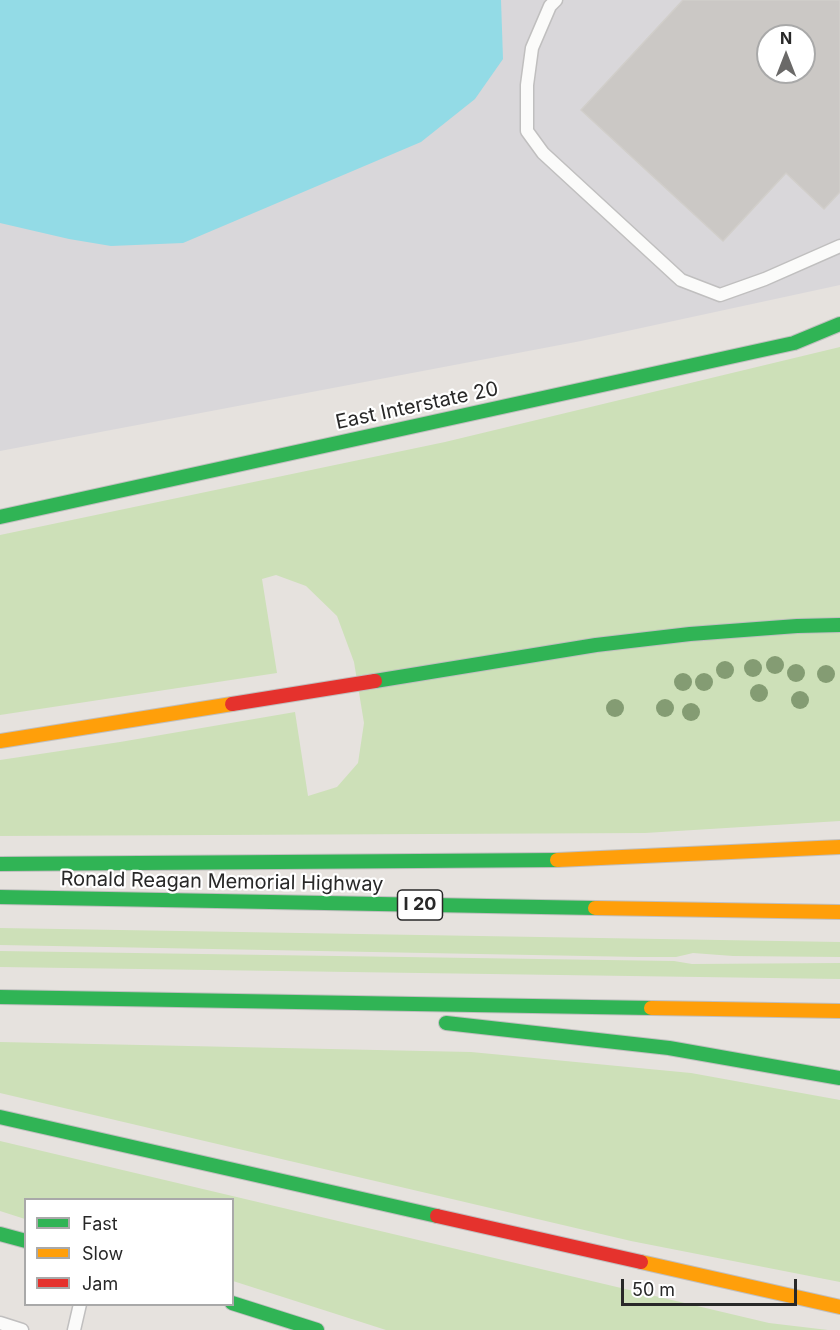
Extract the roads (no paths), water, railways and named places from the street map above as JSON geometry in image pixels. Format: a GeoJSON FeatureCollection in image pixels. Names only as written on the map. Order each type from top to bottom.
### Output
{"type":"FeatureCollection","features":[{"type":"Feature","properties":{"kind":"main road","name":"East Interstate 20"},"geometry":{"type":"LineString","coordinates":[[0,517],[794,343],[840,324]]}},
{"type":"Feature","properties":{"kind":"main road"},"geometry":{"type":"LineString","coordinates":[[0,741],[596,645],[702,633],[840,625]]}},
{"type":"Feature","properties":{"kind":"main road"},"geometry":{"type":"LineString","coordinates":[[0,864],[562,860],[840,847]]}},
{"type":"Feature","properties":{"kind":"main road","name":"Ronald Reagan Memorial Highway"},"geometry":{"type":"LineString","coordinates":[[0,897],[840,912]]}},
{"type":"Feature","properties":{"kind":"main road"},"geometry":{"type":"LineString","coordinates":[[0,997],[840,1011]]}},
{"type":"Feature","properties":{"kind":"main road"},"geometry":{"type":"LineString","coordinates":[[250,1002],[390,1017]]}},
{"type":"Feature","properties":{"kind":"main road"},"geometry":{"type":"LineString","coordinates":[[436,1022],[669,1048],[840,1078]]}},
{"type":"Feature","properties":{"kind":"main road"},"geometry":{"type":"LineString","coordinates":[[0,1117],[840,1307]]}},
{"type":"Feature","properties":{"kind":"main road"},"geometry":{"type":"LineString","coordinates":[[0,1234],[24,1240]]}},
{"type":"Feature","properties":{"kind":"main road"},"geometry":{"type":"LineString","coordinates":[[234,1304],[317,1330]]}},
{"type":"Feature","properties":{"kind":"lane"},"geometry":{"type":"LineString","coordinates":[[556,0],[550,6],[532,48],[527,85],[527,131],[543,153],[681,280],[720,294],[765,279],[840,246]]}},
{"type":"Feature","properties":{"kind":"lane"},"geometry":{"type":"LineString","coordinates":[[74,1330],[80,1306]]}},
{"type":"Feature","properties":{"kind":"lane"},"geometry":{"type":"LineString","coordinates":[[0,1323],[22,1330]]}},
{"type":"Feature","properties":{"kind":"water"},"geometry":{"type":"Polygon","coordinates":[[[0,0],[501,0],[503,59],[475,99],[421,142],[183,243],[111,246],[0,223],[0,0]]]}}]}
